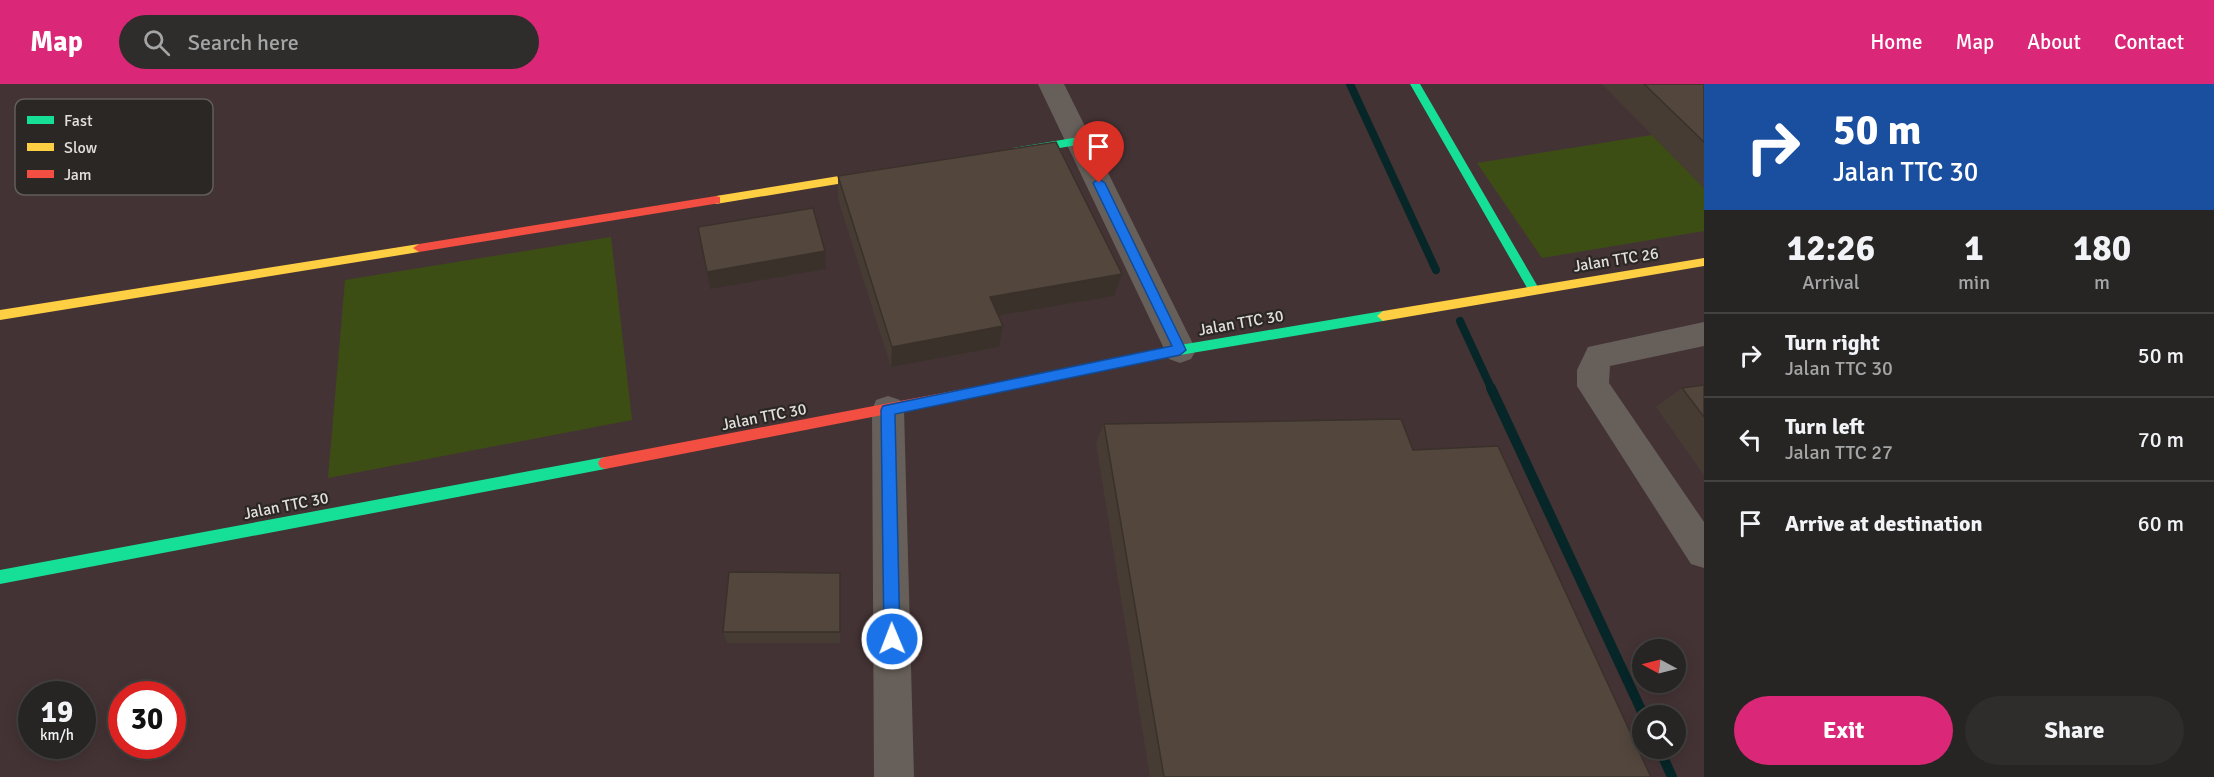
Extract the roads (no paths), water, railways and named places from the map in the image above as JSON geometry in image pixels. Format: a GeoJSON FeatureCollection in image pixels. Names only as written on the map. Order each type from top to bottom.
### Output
{"type":"FeatureCollection","features":[{"type":"Feature","properties":{"kind":"street"},"geometry":{"type":"LineString","coordinates":[[1051,84],[1180,350]]}},
{"type":"Feature","properties":{"kind":"street"},"geometry":{"type":"LineString","coordinates":[[1415,84],[1534,290]]}},
{"type":"Feature","properties":{"kind":"street"},"geometry":{"type":"LineString","coordinates":[[997,154],[1079,141]]}},
{"type":"Feature","properties":{"kind":"street"},"geometry":{"type":"LineString","coordinates":[[0,315],[891,171]]}},
{"type":"Feature","properties":{"kind":"street","name":"Jalan TTC 26"},"geometry":{"type":"LineString","coordinates":[[1534,290],[1704,262]]}},
{"type":"Feature","properties":{"kind":"street","name":"Jalan TTC 30"},"geometry":{"type":"LineString","coordinates":[[0,577],[888,410],[1180,350],[1534,290]]}},
{"type":"Feature","properties":{"kind":"street"},"geometry":{"type":"LineString","coordinates":[[1704,334],[1599,356],[1593,370],[1593,386],[1704,552]]}},
{"type":"Feature","properties":{"kind":"street"},"geometry":{"type":"LineString","coordinates":[[888,410],[894,777]]}},
{"type":"Feature","properties":{"kind":"waterway"},"geometry":{"type":"LineString","coordinates":[[1350,84],[1436,270]]}},
{"type":"Feature","properties":{"kind":"waterway"},"geometry":{"type":"LineString","coordinates":[[1460,321],[1492,390]]}},
{"type":"Feature","properties":{"kind":"waterway"},"geometry":{"type":"LineString","coordinates":[[1491,388],[1639,705]]}},
{"type":"Feature","properties":{"kind":"waterway"},"geometry":{"type":"LineString","coordinates":[[1664,759],[1672,777]]}}]}
